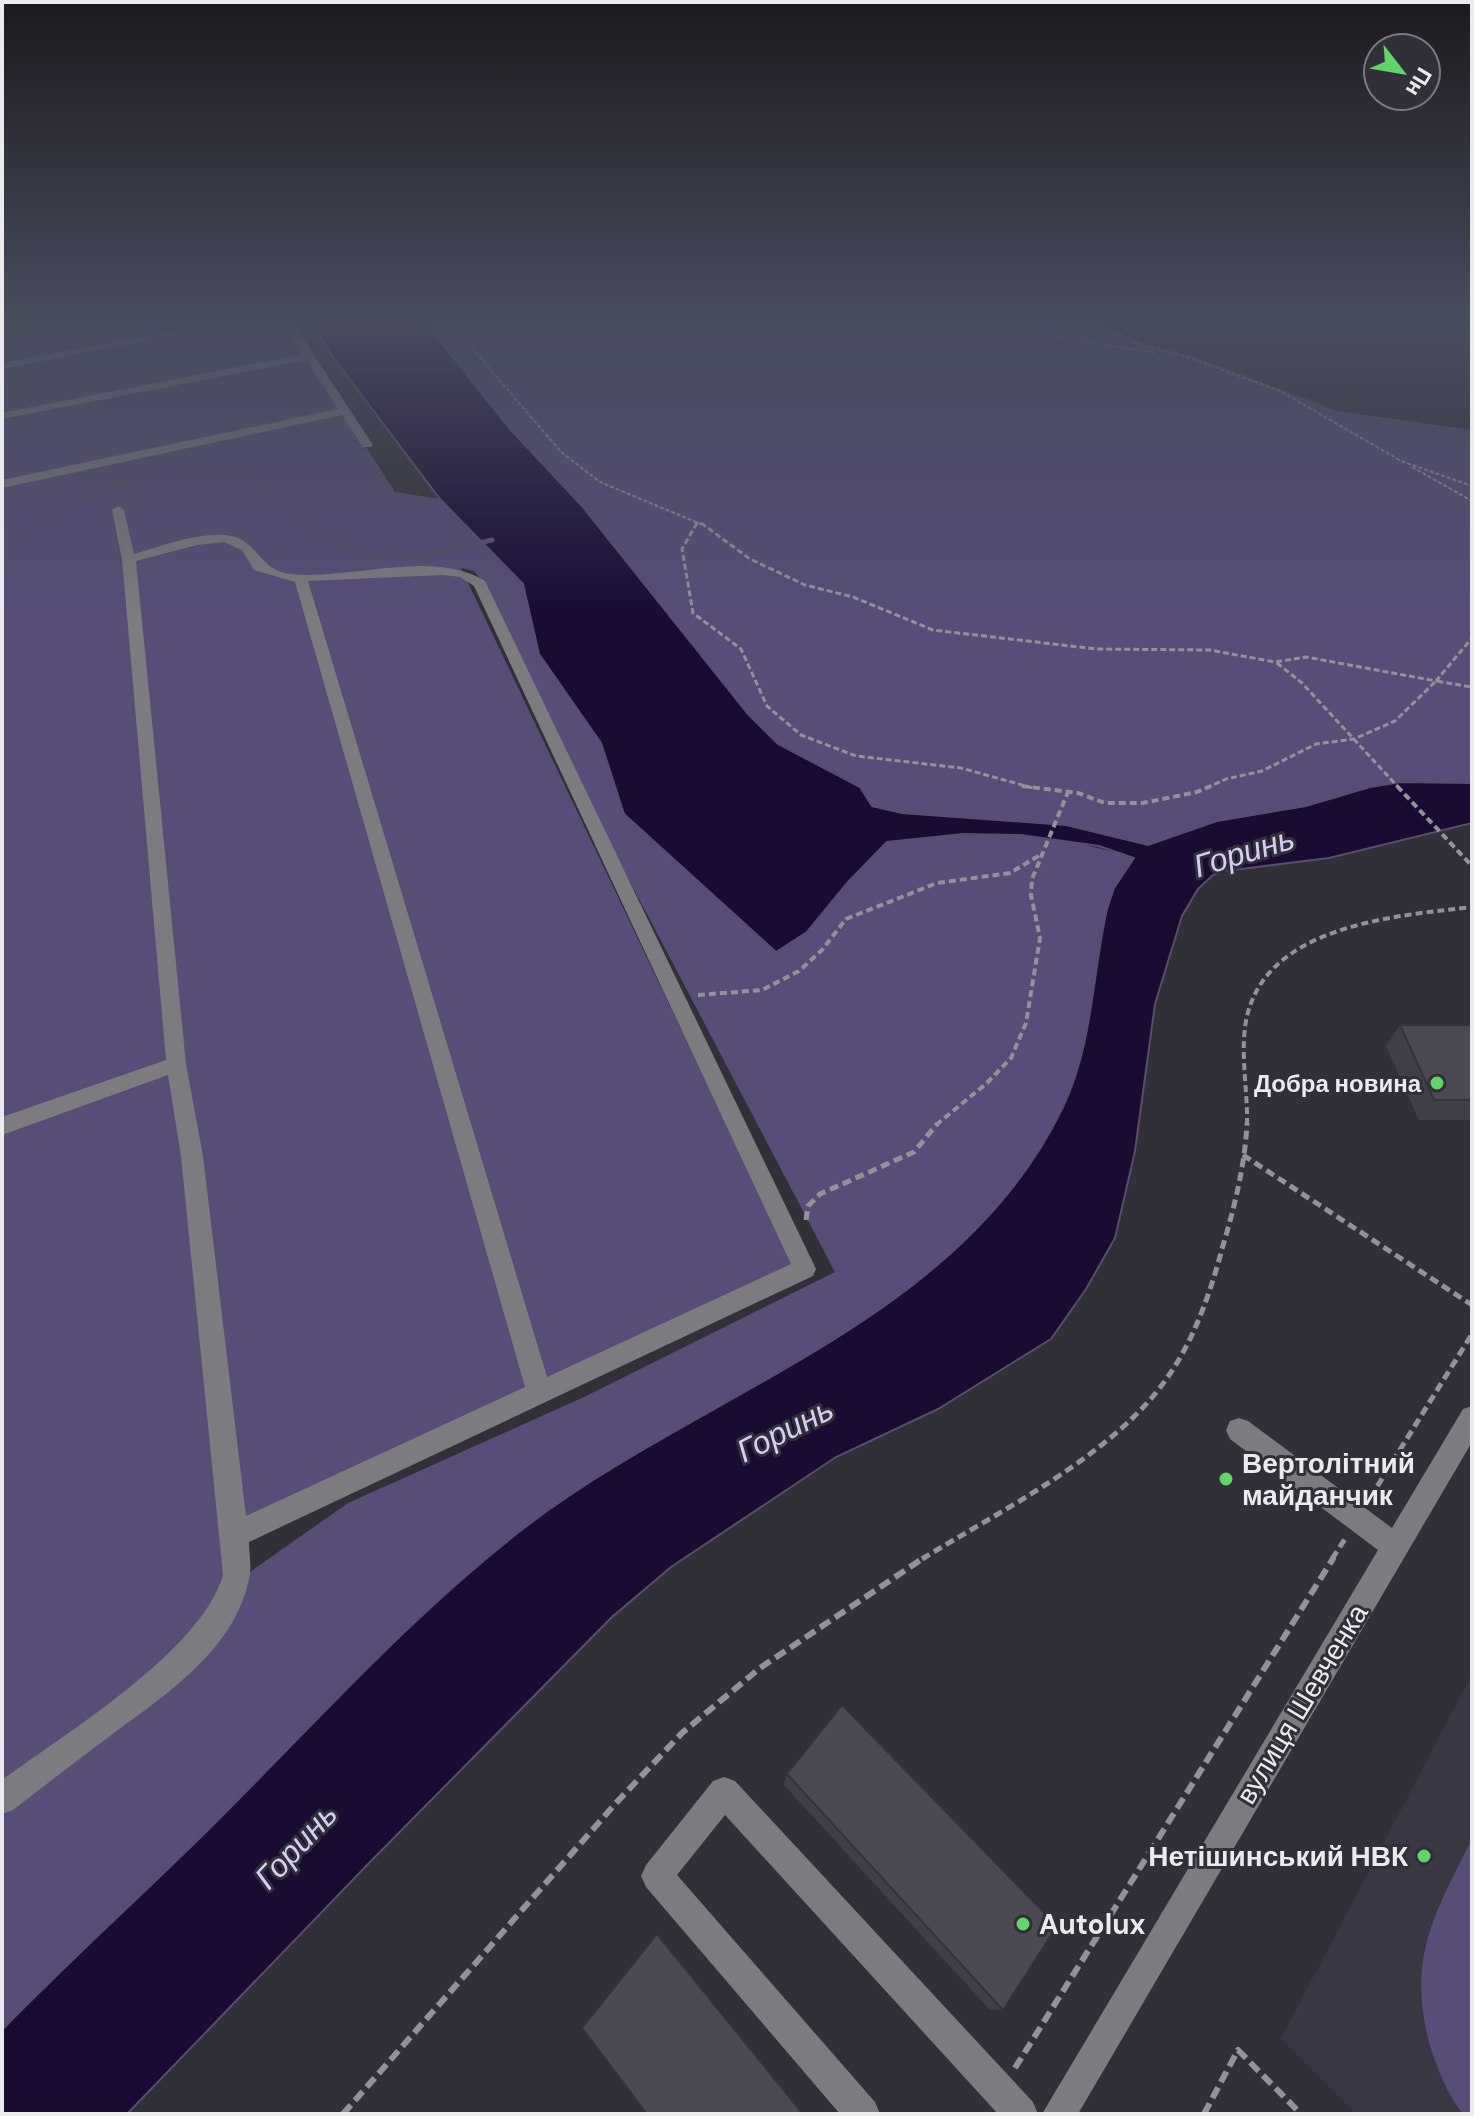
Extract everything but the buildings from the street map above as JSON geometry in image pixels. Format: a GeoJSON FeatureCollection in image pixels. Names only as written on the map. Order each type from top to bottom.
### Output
{"type":"FeatureCollection","features":[{"type":"Feature","properties":{"kind":"street"},"geometry":{"type":"LineString","coordinates":[[2,484],[308,419]]}},
{"type":"Feature","properties":{"kind":"street"},"geometry":{"type":"LineString","coordinates":[[349,419],[367,445]]}},
{"type":"Feature","properties":{"kind":"street"},"geometry":{"type":"LineString","coordinates":[[2,1799],[121,1706],[163,1678],[195,1649],[218,1618],[237,1575],[192,1156],[176,1064],[129,559],[118,510]]}},
{"type":"Feature","properties":{"kind":"street"},"geometry":{"type":"LineString","coordinates":[[129,559],[190,544],[231,539],[250,551],[259,567],[271,573],[300,577],[443,571],[464,574],[480,584],[805,1269],[235,1535]]}},
{"type":"Feature","properties":{"kind":"street"},"geometry":{"type":"LineString","coordinates":[[300,577],[539,1393]]}},
{"type":"Feature","properties":{"kind":"street"},"geometry":{"type":"LineString","coordinates":[[2,1126],[176,1064]]}},
{"type":"Feature","properties":{"kind":"street","name":"вулиця Шевченка"},"geometry":{"type":"LineString","coordinates":[[1059,2114],[1472,1418]]}},
{"type":"Feature","properties":{"kind":"street"},"geometry":{"type":"LineString","coordinates":[[1239,1430],[1396,1547]]}},
{"type":"Feature","properties":{"kind":"street"},"geometry":{"type":"LineString","coordinates":[[863,2114],[657,1876],[724,1792],[1011,2102]]}},
{"type":"Feature","properties":{"kind":"path"},"geometry":{"type":"LineString","coordinates":[[533,419],[561,452],[600,482],[698,521],[750,559],[805,585],[853,597],[933,630],[1096,649],[1210,650],[1275,662],[1306,657],[1472,687]]}},
{"type":"Feature","properties":{"kind":"path"},"geometry":{"type":"LineString","coordinates":[[1328,419],[1472,501]]}},
{"type":"Feature","properties":{"kind":"path"},"geometry":{"type":"LineString","coordinates":[[1401,461],[1472,486]]}},
{"type":"Feature","properties":{"kind":"path"},"geometry":{"type":"LineString","coordinates":[[698,521],[682,549],[693,613],[741,649],[767,706],[801,735],[856,756],[961,768],[1044,791],[1068,792],[1105,803],[1143,803],[1197,792],[1226,779],[1262,771],[1316,744],[1354,739],[1395,721],[1436,681],[1472,638]]}},
{"type":"Feature","properties":{"kind":"path"},"geometry":{"type":"LineString","coordinates":[[1275,662],[1302,683],[1472,866]]}},
{"type":"Feature","properties":{"kind":"path"},"geometry":{"type":"LineString","coordinates":[[810,1230],[806,1210],[820,1194],[914,1152],[942,1118],[987,1083],[1011,1058],[1026,1023],[1040,938],[1041,925],[1031,887],[1068,792]]}},
{"type":"Feature","properties":{"kind":"path"},"geometry":{"type":"LineString","coordinates":[[671,986],[682,992],[705,996],[762,990],[799,971],[822,950],[846,919],[937,883],[1010,873],[1042,854]]}},
{"type":"Feature","properties":{"kind":"path"},"geometry":{"type":"LineString","coordinates":[[343,2114],[640,1775],[728,1692],[849,1606],[1101,1447],[1142,1409],[1169,1376],[1202,1305],[1230,1221],[1247,1130],[1245,1041],[1250,1006],[1269,975],[1301,947],[1338,931],[1412,915],[1472,907]]}},
{"type":"Feature","properties":{"kind":"path"},"geometry":{"type":"LineString","coordinates":[[1242,1155],[1472,1305]]}},
{"type":"Feature","properties":{"kind":"path"},"geometry":{"type":"LineString","coordinates":[[1364,1508],[1472,1334]]}},
{"type":"Feature","properties":{"kind":"path"},"geometry":{"type":"LineString","coordinates":[[1011,2102],[1348,1534]]}},
{"type":"Feature","properties":{"kind":"path"},"geometry":{"type":"LineString","coordinates":[[1204,2114],[1238,2050],[1301,2114]]}},
{"type":"Feature","properties":{"kind":"shaded area"},"geometry":{"type":"Polygon","coordinates":[[[2,419],[348,419],[395,492],[440,499],[523,585],[539,654],[601,743],[624,814],[776,951],[807,932],[848,882],[887,842],[963,834],[1021,835],[1065,840],[1134,857],[1114,888],[1107,909],[1086,1034],[1063,1107],[1017,1182],[959,1246],[892,1300],[819,1349],[589,1482],[477,1566],[358,1677],[207,1831],[2,2030],[2,1811],[186,1671],[226,1622],[247,1574],[348,1503],[584,1397],[835,1272],[596,817],[484,583],[474,571],[461,568],[794,1266],[224,1528],[226,1577],[210,1614],[188,1642],[2,1785],[2,419]]]}},
{"type":"Feature","properties":{"kind":"shaded area"},"geometry":{"type":"Polygon","coordinates":[[[502,419],[1393,419],[1472,430],[1472,783],[1401,782],[1370,787],[1306,806],[1217,821],[1148,846],[1066,825],[901,813],[872,806],[860,787],[778,744],[748,714],[582,506],[502,419]]]}},
{"type":"Feature","properties":{"kind":"shaded area","name":"Нетішинський НВК"},"geometry":{"type":"Polygon","coordinates":[[[1472,1674],[1472,2114],[1356,2114],[1281,2039],[1472,1674]]]}},
{"type":"Feature","properties":{"kind":"shaded area"},"geometry":{"type":"Polygon","coordinates":[[[1472,1839],[1472,2114],[1463,2114],[1447,2089],[1429,2042],[1421,1985],[1428,1936],[1436,1913],[1472,1839]]]}},
{"type":"Feature","properties":{"kind":"water","name":"Горинь"},"geometry":{"type":"Polygon","coordinates":[[[379,419],[502,419],[582,506],[748,714],[778,744],[860,787],[872,806],[902,813],[1066,825],[1148,845],[1217,821],[1306,806],[1370,787],[1401,782],[1472,783],[1472,823],[1329,858],[1213,875],[1198,889],[1182,916],[1155,1004],[1135,1151],[1115,1238],[1086,1289],[1051,1339],[938,1409],[836,1457],[671,1567],[612,1617],[127,2114],[2,2114],[2,2030],[207,1831],[358,1677],[436,1602],[519,1532],[589,1482],[819,1349],[892,1300],[959,1246],[1017,1182],[1063,1107],[1080,1059],[1107,909],[1114,888],[1134,858],[1099,846],[1021,835],[963,834],[887,842],[848,882],[807,932],[776,952],[624,814],[601,743],[539,654],[523,584],[440,499],[379,419]]]}},
{"type":"Feature","properties":{"kind":"waterway"},"geometry":{"type":"LineString","coordinates":[[39,525],[114,486],[168,469],[195,467],[222,470],[257,483],[308,525]]}},
{"type":"Feature","properties":{"kind":"waterway"},"geometry":{"type":"LineString","coordinates":[[2,544],[43,523]]}},
{"type":"Feature","properties":{"kind":"waterway"},"geometry":{"type":"LineString","coordinates":[[305,523],[328,540],[373,556],[418,556],[492,540]]}},
{"type":"Feature","properties":{"kind":"place","name":"Добра новина"},"geometry":{"type":"Point","coordinates":[1437,1083]}},
{"type":"Feature","properties":{"kind":"place","name":"Вертолітний майданчик"},"geometry":{"type":"Point","coordinates":[1226,1479]}},
{"type":"Feature","properties":{"kind":"place","name":"Нетішинський НВК"},"geometry":{"type":"Point","coordinates":[1424,1856]}},
{"type":"Feature","properties":{"kind":"place","name":"Autolux"},"geometry":{"type":"Point","coordinates":[1023,1924]}}]}
